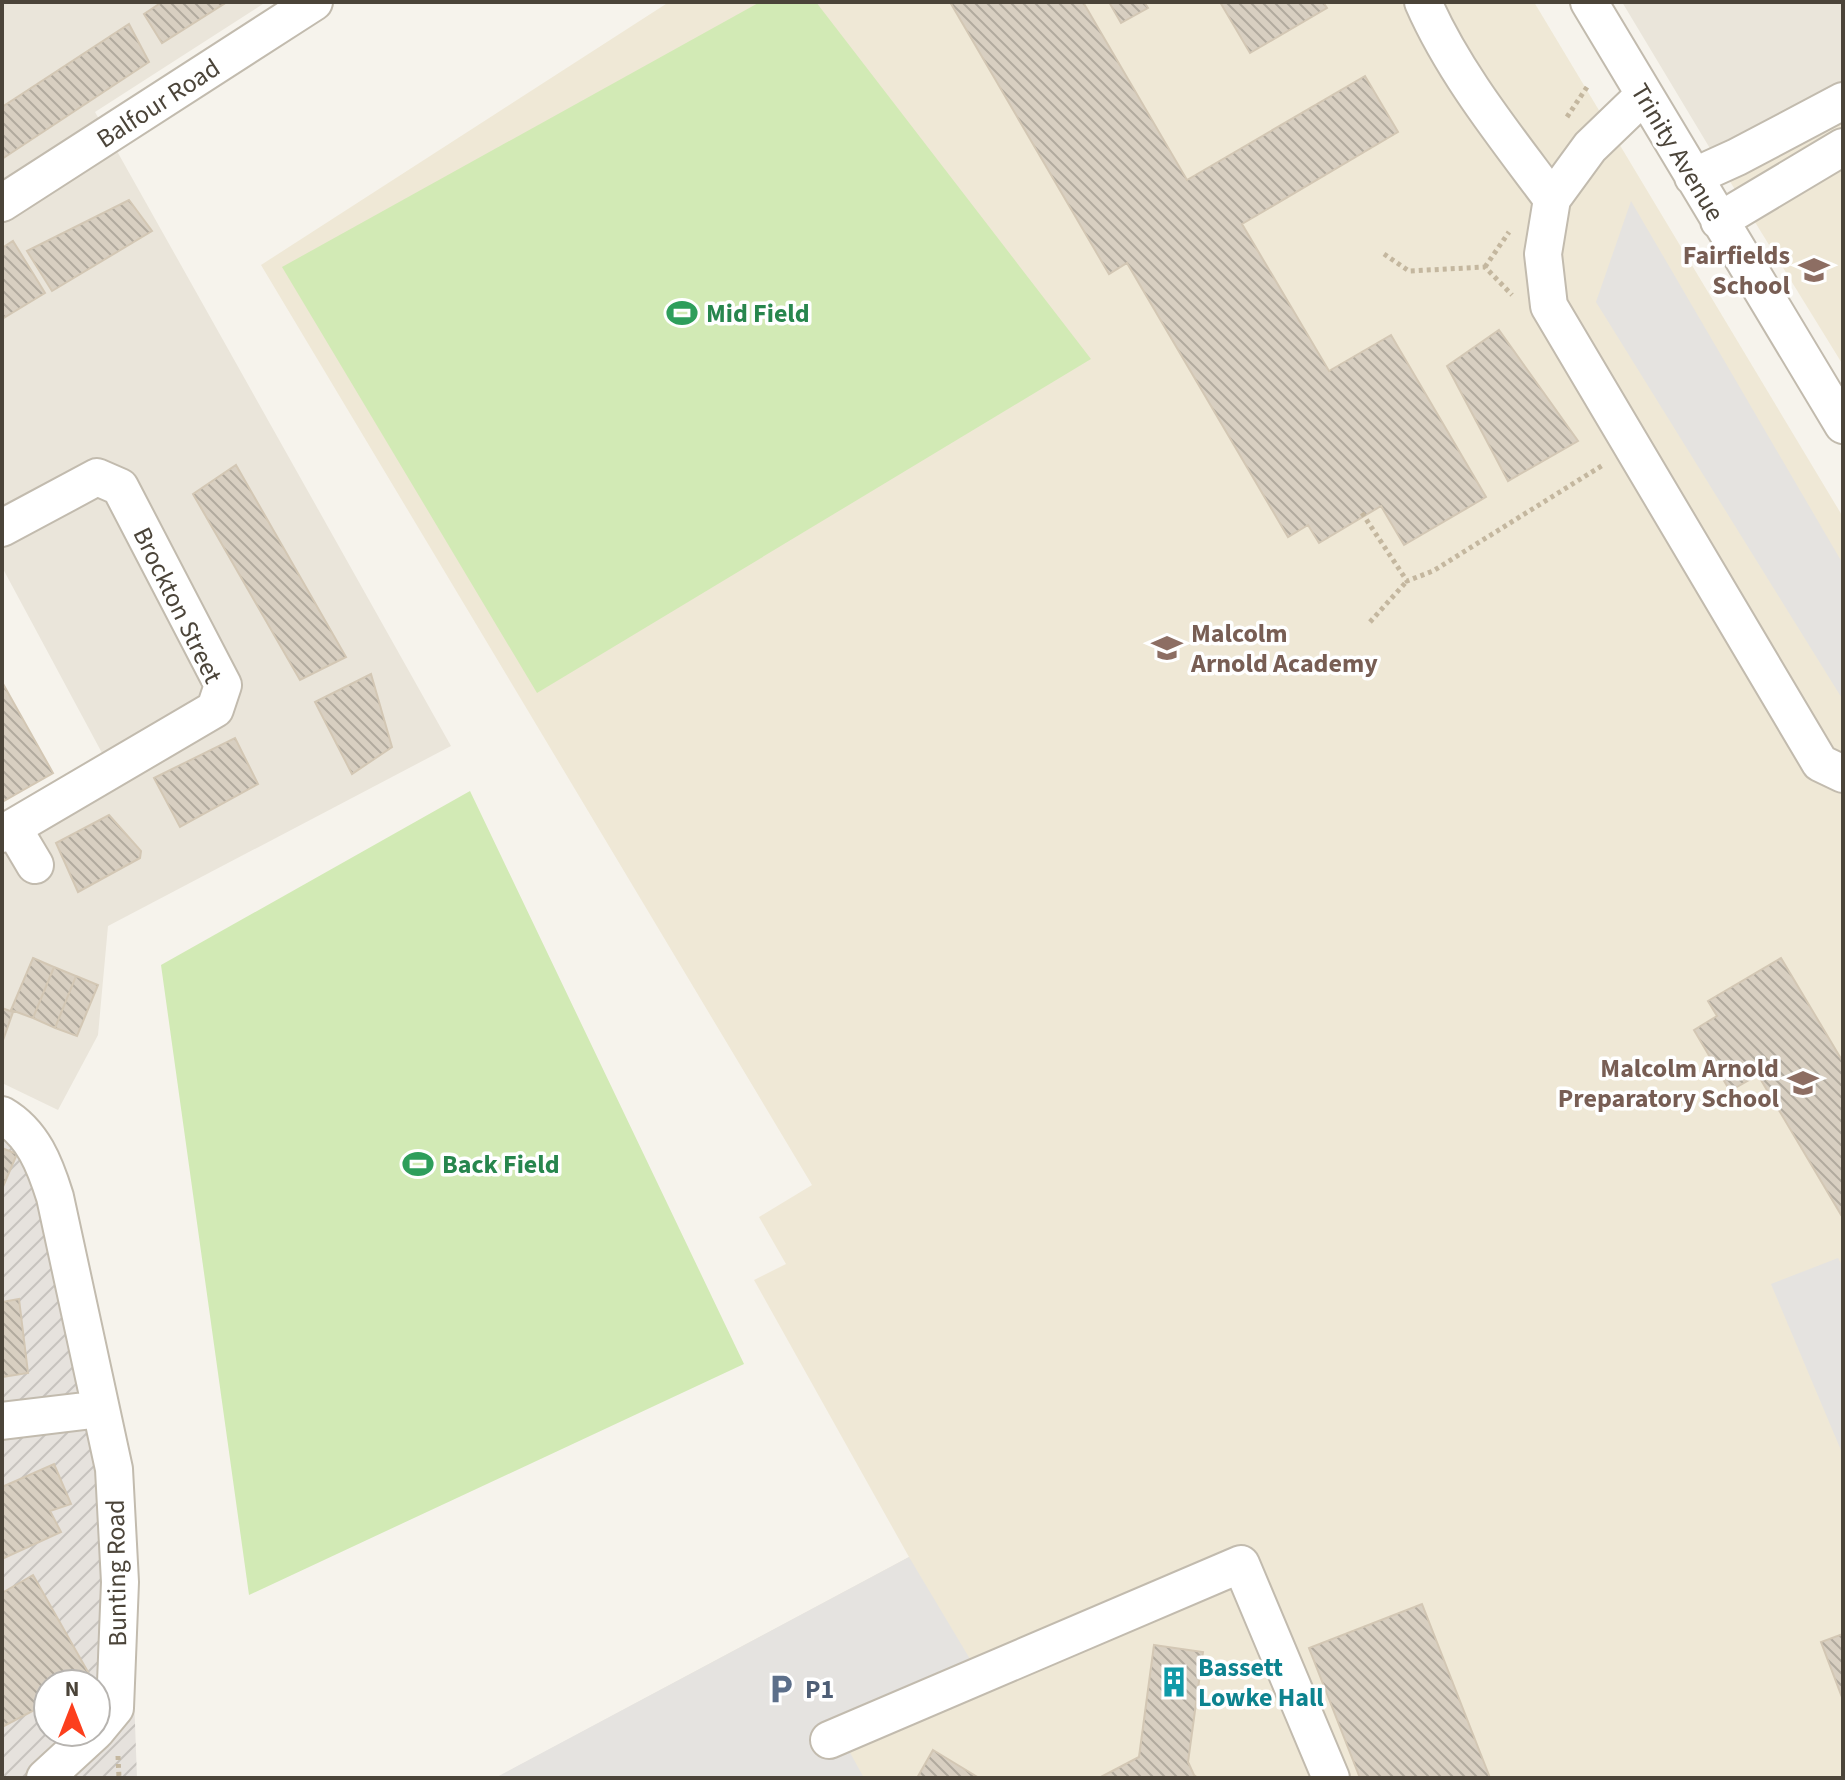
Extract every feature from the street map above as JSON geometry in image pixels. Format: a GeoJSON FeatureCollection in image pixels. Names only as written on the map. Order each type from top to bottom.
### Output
{"type":"FeatureCollection","features":[{"type":"Feature","properties":{"kind":"street","name":"Balfour Road"},"geometry":{"type":"LineString","coordinates":[[2,203],[314,2]]}},
{"type":"Feature","properties":{"kind":"street"},"geometry":{"type":"LineString","coordinates":[[1423,2],[1433,25],[1487,111],[1552,199]]}},
{"type":"Feature","properties":{"kind":"street","name":"Trinity Avenue"},"geometry":{"type":"LineString","coordinates":[[1589,2],[1843,425]]}},
{"type":"Feature","properties":{"kind":"street"},"geometry":{"type":"LineString","coordinates":[[1644,95],[1590,147],[1552,199],[1543,254],[1549,306],[1820,763],[1843,774]]}},
{"type":"Feature","properties":{"kind":"street"},"geometry":{"type":"LineString","coordinates":[[1693,177],[1843,101]]}},
{"type":"Feature","properties":{"kind":"street"},"geometry":{"type":"LineString","coordinates":[[1719,221],[1843,147]]}},
{"type":"Feature","properties":{"kind":"street","name":"Brockton Street"},"geometry":{"type":"LineString","coordinates":[[2,528],[97,477],[120,487],[223,685],[215,709],[8,831]]}},
{"type":"Feature","properties":{"kind":"street"},"geometry":{"type":"LineString","coordinates":[[8,831],[35,865]]}},
{"type":"Feature","properties":{"kind":"street","name":"Bunting Road"},"geometry":{"type":"LineString","coordinates":[[2,1115],[33,1143],[46,1168],[114,1469],[120,1582],[115,1708],[112,1712]]}},
{"type":"Feature","properties":{"kind":"street"},"geometry":{"type":"LineString","coordinates":[[2,1421],[101,1409]]}},
{"type":"Feature","properties":{"kind":"street"},"geometry":{"type":"LineString","coordinates":[[829,1740],[1241,1564],[1331,1778]]}},
{"type":"Feature","properties":{"kind":"street","name":"Bunting Road"},"geometry":{"type":"LineString","coordinates":[[45,1778],[78,1748]]}},
{"type":"Feature","properties":{"kind":"path"},"geometry":{"type":"LineString","coordinates":[[1384,254],[1409,271],[1485,267],[1518,302]]}},
{"type":"Feature","properties":{"kind":"path"},"geometry":{"type":"LineString","coordinates":[[1370,622],[1407,581],[1433,571],[1610,461]]}},
{"type":"Feature","properties":{"kind":"path"},"geometry":{"type":"LineString","coordinates":[[1362,513],[1407,581]]}},
{"type":"Feature","properties":{"kind":"shaded area"},"geometry":{"type":"Polygon","coordinates":[[[2,2],[266,2],[95,112],[451,746],[108,926],[98,1035],[58,1110],[2,1083],[2,842],[116,779],[2,567],[2,2]]]}},
{"type":"Feature","properties":{"kind":"shaded area","name":"Malcolm Arnold Academy"},"geometry":{"type":"Polygon","coordinates":[[[669,2],[1534,2],[1843,517],[1843,1778],[496,1778],[909,1557],[754,1280],[786,1264],[759,1217],[812,1185],[261,265],[669,2]]]}},
{"type":"Feature","properties":{"kind":"shaded area"},"geometry":{"type":"Polygon","coordinates":[[[1622,2],[1843,2],[1843,117],[1726,175],[1622,2]]]}},
{"type":"Feature","properties":{"kind":"shaded area","name":"Fairfields School"},"geometry":{"type":"Polygon","coordinates":[[[1843,117],[1843,365],[1726,175],[1843,117]]]}},
{"type":"Feature","properties":{"kind":"shaded area"},"geometry":{"type":"Polygon","coordinates":[[[1631,201],[1843,564],[1843,700],[1596,302],[1631,201]]]}},
{"type":"Feature","properties":{"kind":"shaded area"},"geometry":{"type":"Polygon","coordinates":[[[2,1106],[38,1124],[125,1449],[137,1778],[2,1778],[2,1106]]]}},
{"type":"Feature","properties":{"kind":"shaded area"},"geometry":{"type":"Polygon","coordinates":[[[1838,1258],[1843,1267],[1843,1455],[1771,1284],[1838,1258]]]}},
{"type":"Feature","properties":{"kind":"shaded area","name":"P1"},"geometry":{"type":"Polygon","coordinates":[[[909,1557],[970,1659],[832,1720],[864,1778],[495,1778],[909,1557]]]}},
{"type":"Feature","properties":{"kind":"green space","name":"Mid Field"},"geometry":{"type":"Polygon","coordinates":[[[760,2],[816,2],[1091,359],[537,693],[282,267],[760,2]]]}},
{"type":"Feature","properties":{"kind":"green space","name":"Back Field"},"geometry":{"type":"Polygon","coordinates":[[[470,791],[744,1364],[249,1595],[161,965],[470,791]]]}},
{"type":"Feature","properties":{"kind":"building"},"geometry":{"type":"Polygon","coordinates":[[[162,2],[227,2],[162,43],[144,14],[162,2]]]}},
{"type":"Feature","properties":{"kind":"building","name":"Malcolm Arnold Academy"},"geometry":{"type":"Polygon","coordinates":[[[950,2],[1083,2],[1187,180],[1365,76],[1398,132],[1242,224],[1329,371],[1391,335],[1486,497],[1404,545],[1381,506],[1319,543],[1308,525],[1288,537],[1127,263],[1109,274],[950,2]]]}},
{"type":"Feature","properties":{"kind":"building"},"geometry":{"type":"Polygon","coordinates":[[[1109,2],[1144,2],[1148,8],[1121,23],[1109,2]]]}},
{"type":"Feature","properties":{"kind":"building"},"geometry":{"type":"Polygon","coordinates":[[[1220,2],[1323,2],[1327,8],[1250,53],[1220,2]]]}},
{"type":"Feature","properties":{"kind":"building"},"geometry":{"type":"Polygon","coordinates":[[[129,24],[149,62],[2,159],[2,107],[129,24]]]}},
{"type":"Feature","properties":{"kind":"building"},"geometry":{"type":"Polygon","coordinates":[[[129,200],[152,231],[52,291],[27,251],[129,200]]]}},
{"type":"Feature","properties":{"kind":"building"},"geometry":{"type":"Polygon","coordinates":[[[13,241],[45,293],[2,319],[2,248],[13,241]]]}},
{"type":"Feature","properties":{"kind":"building"},"geometry":{"type":"Polygon","coordinates":[[[1499,330],[1578,441],[1508,481],[1447,366],[1499,330]]]}},
{"type":"Feature","properties":{"kind":"building"},"geometry":{"type":"Polygon","coordinates":[[[236,465],[346,657],[300,680],[193,494],[236,465]]]}},
{"type":"Feature","properties":{"kind":"building"},"geometry":{"type":"Polygon","coordinates":[[[371,674],[392,747],[352,774],[315,702],[371,674]]]}},
{"type":"Feature","properties":{"kind":"building"},"geometry":{"type":"Polygon","coordinates":[[[2,682],[53,773],[2,802],[2,682]]]}},
{"type":"Feature","properties":{"kind":"building"},"geometry":{"type":"Polygon","coordinates":[[[235,738],[258,784],[180,827],[154,778],[235,738]]]}},
{"type":"Feature","properties":{"kind":"building"},"geometry":{"type":"Polygon","coordinates":[[[109,815],[141,851],[140,858],[78,892],[56,843],[109,815]]]}},
{"type":"Feature","properties":{"kind":"building"},"geometry":{"type":"Polygon","coordinates":[[[33,958],[54,967],[33,1018],[11,1010],[33,958]]]}},
{"type":"Feature","properties":{"kind":"building","name":"Malcolm Arnold Preparatory School"},"geometry":{"type":"Polygon","coordinates":[[[1781,958],[1843,1062],[1843,1218],[1758,1075],[1730,1091],[1694,1030],[1717,1016],[1708,1001],[1781,958]]]}},
{"type":"Feature","properties":{"kind":"building"},"geometry":{"type":"Polygon","coordinates":[[[54,967],[76,976],[55,1028],[33,1018],[54,967]]]}},
{"type":"Feature","properties":{"kind":"building"},"geometry":{"type":"Polygon","coordinates":[[[76,976],[98,985],[77,1036],[55,1028],[76,976]]]}},
{"type":"Feature","properties":{"kind":"building"},"geometry":{"type":"Polygon","coordinates":[[[2,1008],[13,1012],[2,1043],[2,1008]]]}},
{"type":"Feature","properties":{"kind":"building"},"geometry":{"type":"Polygon","coordinates":[[[2,1148],[17,1154],[2,1189],[2,1148]]]}},
{"type":"Feature","properties":{"kind":"building"},"geometry":{"type":"Polygon","coordinates":[[[19,1299],[28,1373],[2,1377],[2,1302],[19,1299]]]}},
{"type":"Feature","properties":{"kind":"building"},"geometry":{"type":"Polygon","coordinates":[[[54,1464],[71,1504],[50,1511],[61,1532],[2,1559],[2,1487],[54,1464]]]}},
{"type":"Feature","properties":{"kind":"building"},"geometry":{"type":"Polygon","coordinates":[[[33,1575],[86,1668],[32,1668],[32,1711],[2,1727],[2,1593],[33,1575]]]}},
{"type":"Feature","properties":{"kind":"building"},"geometry":{"type":"Polygon","coordinates":[[[1422,1604],[1490,1778],[1360,1778],[1309,1648],[1422,1604]]]}},
{"type":"Feature","properties":{"kind":"building"},"geometry":{"type":"Polygon","coordinates":[[[1843,1634],[1843,1700],[1821,1642],[1843,1634]]]}},
{"type":"Feature","properties":{"kind":"building","name":"Bassett Lowke Hall"},"geometry":{"type":"Polygon","coordinates":[[[1154,1645],[1203,1652],[1188,1762],[1198,1778],[1099,1778],[1139,1757],[1154,1645]]]}},
{"type":"Feature","properties":{"kind":"building"},"geometry":{"type":"Polygon","coordinates":[[[933,1750],[979,1778],[917,1778],[933,1750]]]}},
{"type":"Feature","properties":{"kind":"place","name":"Fairfields School"},"geometry":{"type":"Point","coordinates":[1814,270]}},
{"type":"Feature","properties":{"kind":"place","name":"Mid Field"},"geometry":{"type":"Point","coordinates":[682,313]}},
{"type":"Feature","properties":{"kind":"place","name":"Malcolm Arnold Academy"},"geometry":{"type":"Point","coordinates":[1167,648]}},
{"type":"Feature","properties":{"kind":"place","name":"Malcolm Arnold Preparatory School"},"geometry":{"type":"Point","coordinates":[1803,1083]}},
{"type":"Feature","properties":{"kind":"place","name":"Back Field"},"geometry":{"type":"Point","coordinates":[418,1164]}},
{"type":"Feature","properties":{"kind":"place","name":"Bassett Lowke Hall"},"geometry":{"type":"Point","coordinates":[1174,1682]}},
{"type":"Feature","properties":{"kind":"place","name":"P1"},"geometry":{"type":"Point","coordinates":[781,1689]}}]}
